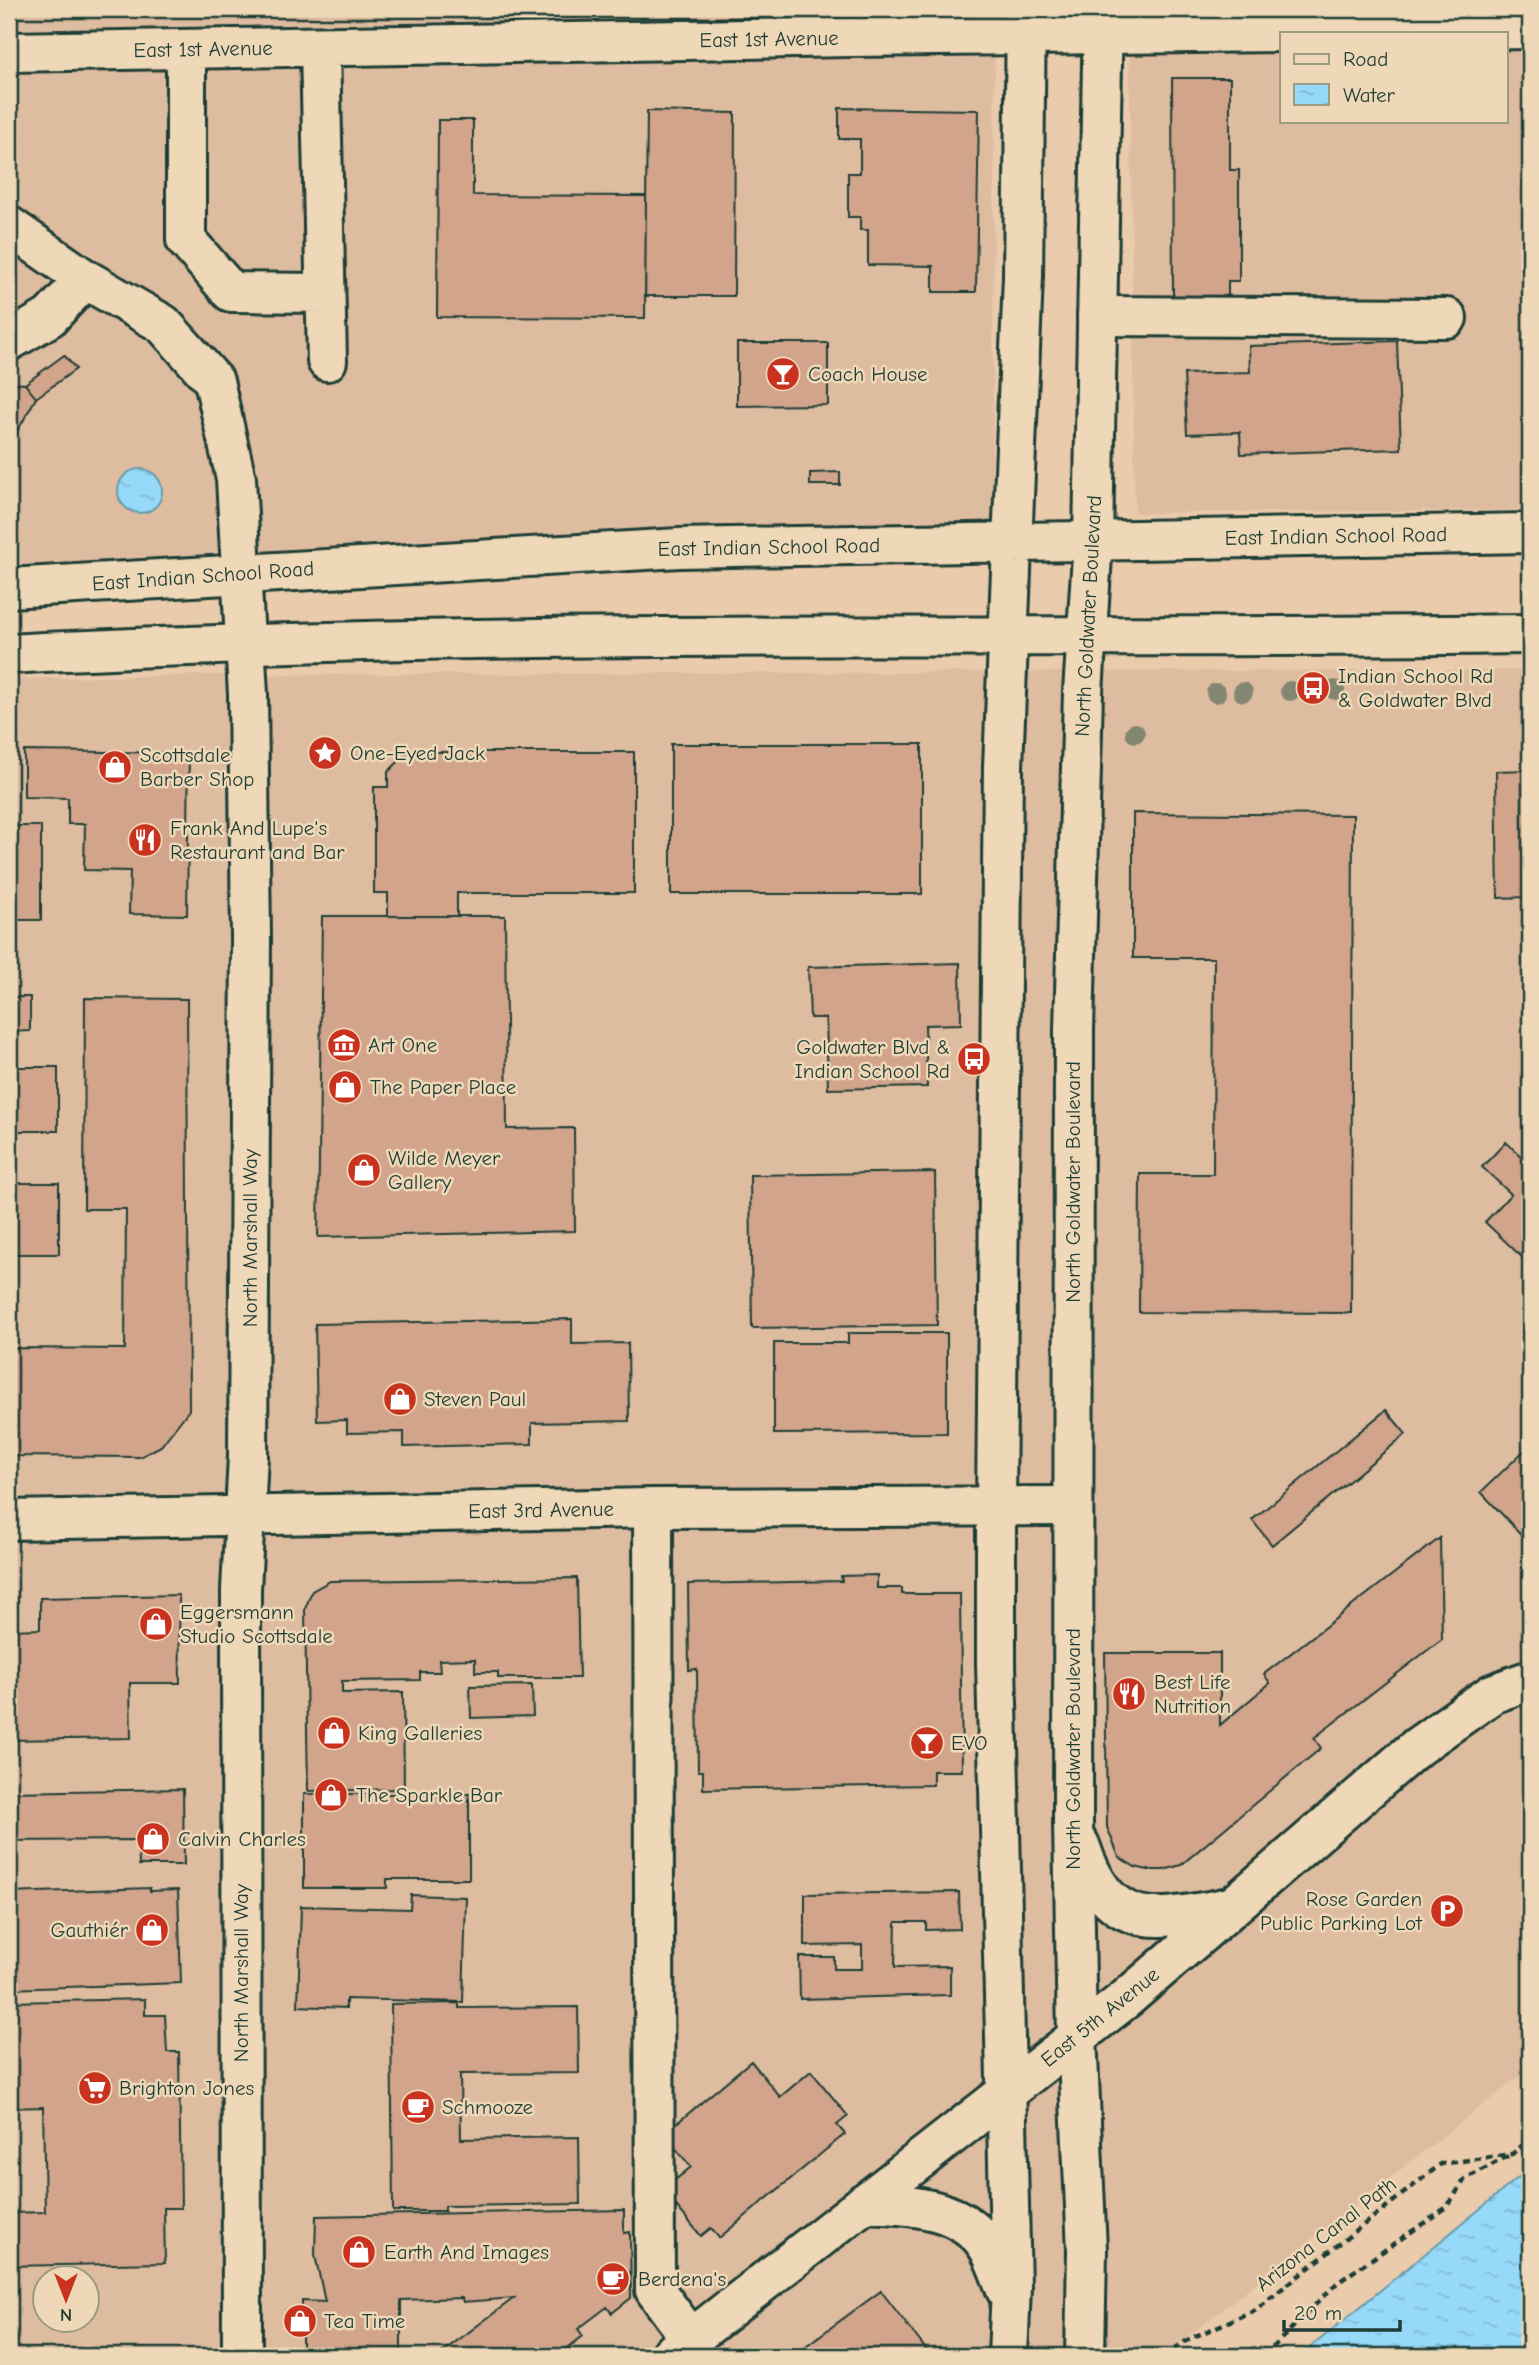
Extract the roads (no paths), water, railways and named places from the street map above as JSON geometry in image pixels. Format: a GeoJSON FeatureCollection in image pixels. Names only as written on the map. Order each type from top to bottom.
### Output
{"type":"FeatureCollection","features":[{"type":"Feature","properties":{"kind":"main road"},"geometry":{"type":"LineString","coordinates":[[1008,2356],[1011,2301],[996,1508],[1003,781],[1023,303],[1026,21]]}},
{"type":"Feature","properties":{"kind":"main road","name":"East 1st Avenue"},"geometry":{"type":"LineString","coordinates":[[9,52],[320,47],[849,23],[1103,21],[1530,29]]}},
{"type":"Feature","properties":{"kind":"main road","name":"North Goldwater Boulevard"},"geometry":{"type":"LineString","coordinates":[[1085,2356],[1087,2250],[1077,2036],[1073,1822],[1074,1030],[1086,638],[1093,541],[1103,21]]}},
{"type":"Feature","properties":{"kind":"main road"},"geometry":{"type":"LineString","coordinates":[[320,47],[323,293],[327,360]]}},
{"type":"Feature","properties":{"kind":"main road"},"geometry":{"type":"LineString","coordinates":[[186,50],[186,240],[231,292],[323,293]]}},
{"type":"Feature","properties":{"kind":"main road","name":"North Marshall Way"},"geometry":{"type":"LineString","coordinates":[[9,226],[85,279],[163,324],[214,381],[236,479],[246,642],[251,938],[248,1443],[241,1631],[242,2356]]}},
{"type":"Feature","properties":{"kind":"main road"},"geometry":{"type":"LineString","coordinates":[[9,341],[50,317],[85,279]]}},
{"type":"Feature","properties":{"kind":"main road"},"geometry":{"type":"LineString","coordinates":[[1097,316],[1447,318]]}},
{"type":"Feature","properties":{"kind":"main road","name":"East Indian School Road"},"geometry":{"type":"LineString","coordinates":[[9,588],[679,548],[1530,533]]}},
{"type":"Feature","properties":{"kind":"main road"},"geometry":{"type":"LineString","coordinates":[[9,654],[246,642],[625,637],[1086,638],[1530,634]]}},
{"type":"Feature","properties":{"kind":"main road","name":"East 3rd Avenue"},"geometry":{"type":"LineString","coordinates":[[9,1520],[653,1508],[1073,1506]]}},
{"type":"Feature","properties":{"kind":"main road"},"geometry":{"type":"LineString","coordinates":[[653,1508],[654,2290],[680,2348]]}},
{"type":"Feature","properties":{"kind":"main road","name":"East 5th Avenue"},"geometry":{"type":"LineString","coordinates":[[680,2348],[1077,2036],[1231,1908],[1417,1746],[1492,1694],[1530,1680]]}},
{"type":"Feature","properties":{"kind":"main road"},"geometry":{"type":"LineString","coordinates":[[1073,1822],[1094,1884],[1106,1899],[1117,1906],[1140,1915],[1170,1918],[1231,1908]]}},
{"type":"Feature","properties":{"kind":"main road"},"geometry":{"type":"LineString","coordinates":[[864,2203],[905,2204],[953,2217],[976,2234],[988,2248],[1011,2301]]}},
{"type":"Feature","properties":{"kind":"water"},"geometry":{"type":"Polygon","coordinates":[[[140,469],[155,476],[162,491],[155,506],[140,513],[125,506],[118,491],[125,476],[140,469]]]}},
{"type":"Feature","properties":{"kind":"water"},"geometry":{"type":"Polygon","coordinates":[[[1530,2168],[1530,2356],[1300,2356],[1530,2168]]]}},
{"type":"Feature","properties":{"kind":"place","name":"Coach House"},"geometry":{"type":"Point","coordinates":[783,374]}},
{"type":"Feature","properties":{"kind":"place","name":"Indian School Rd & Goldwater Blvd"},"geometry":{"type":"Point","coordinates":[1313,688]}},
{"type":"Feature","properties":{"kind":"place","name":"One-Eyed Jack"},"geometry":{"type":"Point","coordinates":[325,753]}},
{"type":"Feature","properties":{"kind":"place","name":"Scottsdale Barber Shop"},"geometry":{"type":"Point","coordinates":[115,767]}},
{"type":"Feature","properties":{"kind":"place","name":"Frank And Lupe's Restaurant and Bar"},"geometry":{"type":"Point","coordinates":[145,840]}},
{"type":"Feature","properties":{"kind":"place","name":"Art One"},"geometry":{"type":"Point","coordinates":[344,1045]}},
{"type":"Feature","properties":{"kind":"place","name":"Goldwater Blvd & Indian School Rd"},"geometry":{"type":"Point","coordinates":[974,1059]}},
{"type":"Feature","properties":{"kind":"place","name":"The Paper Place"},"geometry":{"type":"Point","coordinates":[345,1087]}},
{"type":"Feature","properties":{"kind":"place","name":"Wilde Meyer Gallery"},"geometry":{"type":"Point","coordinates":[364,1170]}},
{"type":"Feature","properties":{"kind":"place","name":"Steven Paul"},"geometry":{"type":"Point","coordinates":[400,1399]}},
{"type":"Feature","properties":{"kind":"place","name":"Eggersmann Studio Scottsdale"},"geometry":{"type":"Point","coordinates":[156,1624]}},
{"type":"Feature","properties":{"kind":"place","name":"Best Life Nutrition"},"geometry":{"type":"Point","coordinates":[1129,1694]}},
{"type":"Feature","properties":{"kind":"place","name":"King Galleries"},"geometry":{"type":"Point","coordinates":[334,1733]}},
{"type":"Feature","properties":{"kind":"place","name":"EVO"},"geometry":{"type":"Point","coordinates":[927,1743]}},
{"type":"Feature","properties":{"kind":"place","name":"The Sparkle Bar"},"geometry":{"type":"Point","coordinates":[331,1795]}},
{"type":"Feature","properties":{"kind":"place","name":"Calvin Charles"},"geometry":{"type":"Point","coordinates":[153,1839]}},
{"type":"Feature","properties":{"kind":"place","name":"Rose Garden Public Parking Lot"},"geometry":{"type":"Point","coordinates":[1447,1911]}},
{"type":"Feature","properties":{"kind":"place","name":"Gauthiér"},"geometry":{"type":"Point","coordinates":[152,1930]}},
{"type":"Feature","properties":{"kind":"place","name":"Brighton Jones"},"geometry":{"type":"Point","coordinates":[95,2088]}},
{"type":"Feature","properties":{"kind":"place","name":"Schmooze"},"geometry":{"type":"Point","coordinates":[418,2107]}},
{"type":"Feature","properties":{"kind":"place","name":"Earth And Images"},"geometry":{"type":"Point","coordinates":[359,2252]}},
{"type":"Feature","properties":{"kind":"place","name":"Berdena's"},"geometry":{"type":"Point","coordinates":[613,2279]}},
{"type":"Feature","properties":{"kind":"place","name":"Tea Time"},"geometry":{"type":"Point","coordinates":[300,2321]}}]}
